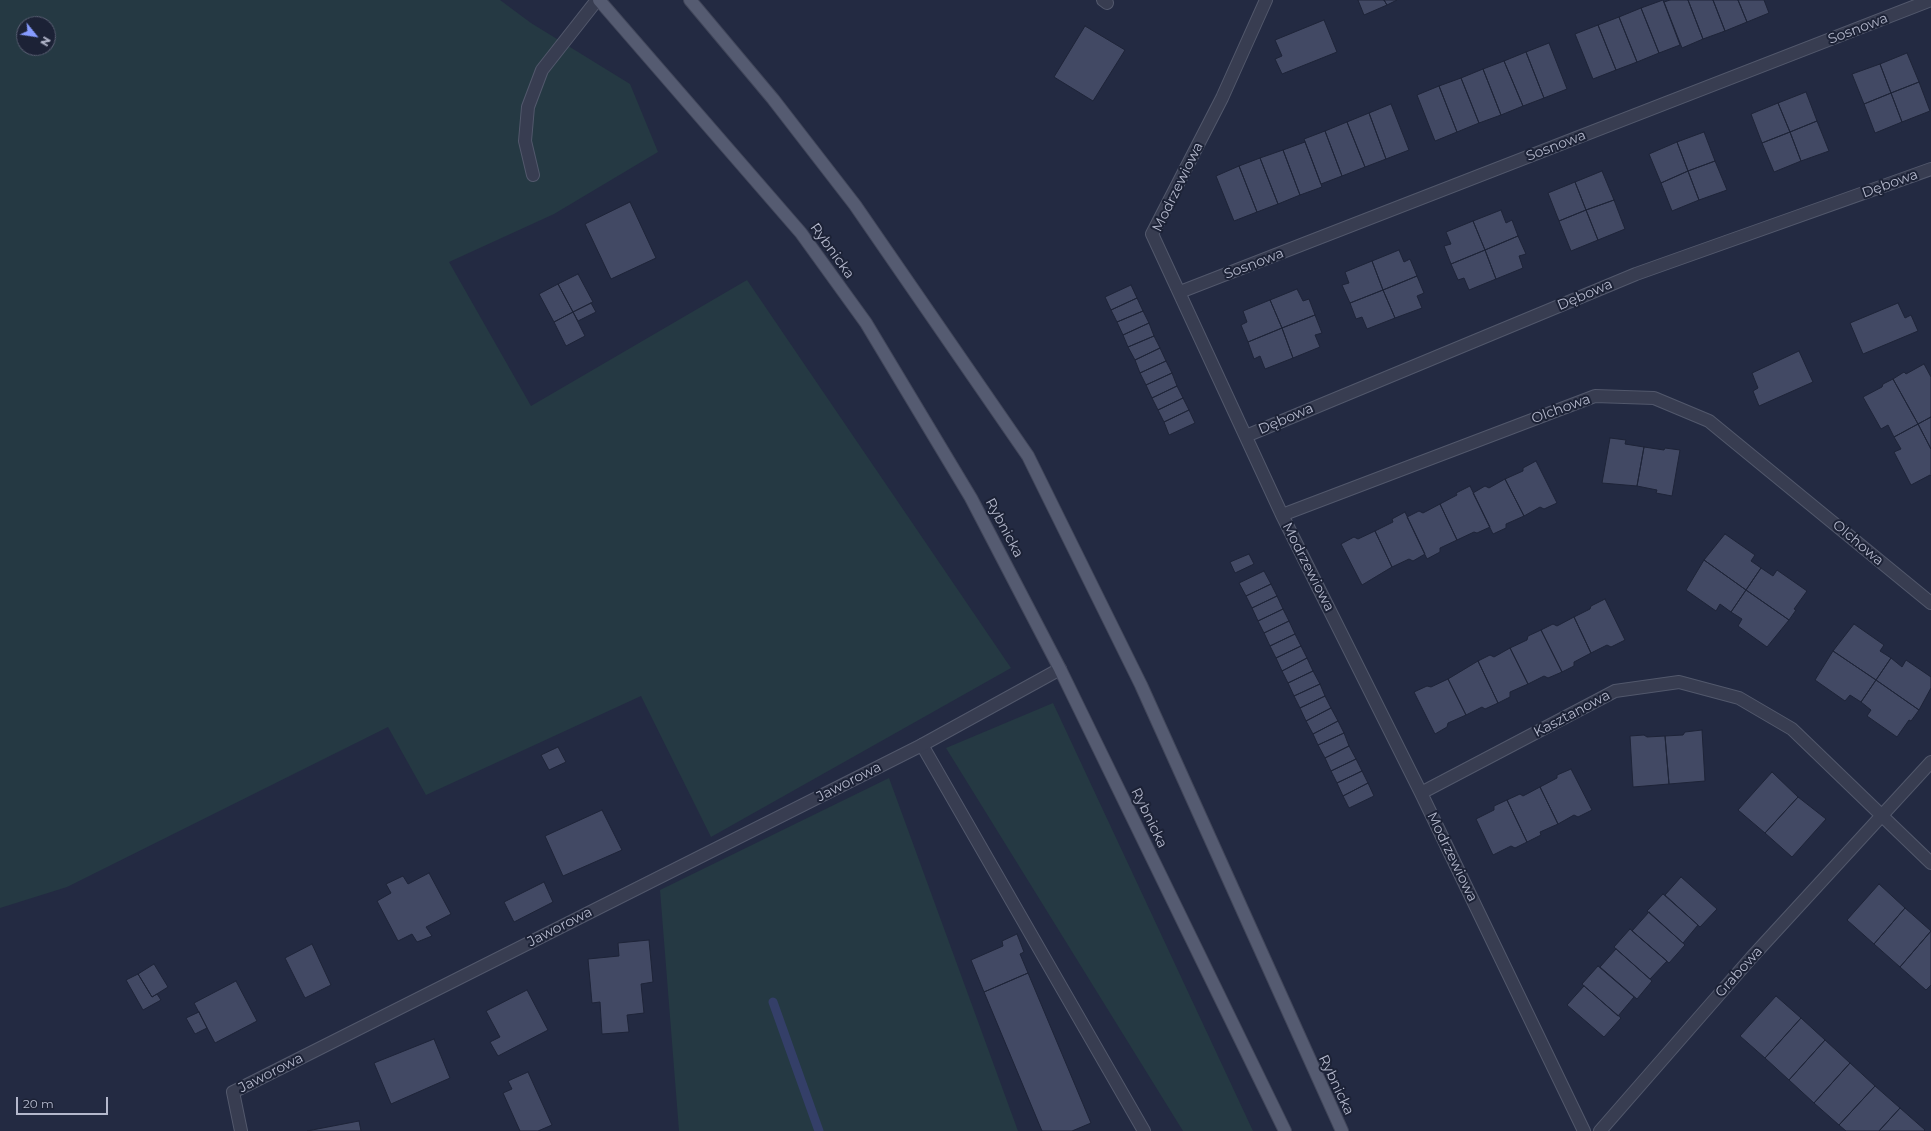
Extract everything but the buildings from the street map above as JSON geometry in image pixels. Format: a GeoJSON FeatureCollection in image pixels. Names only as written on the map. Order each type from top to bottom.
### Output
{"type":"FeatureCollection","features":[{"type":"Feature","properties":{"kind":"main road","name":"Rybnicka"},"geometry":{"type":"LineString","coordinates":[[598,0],[801,233],[866,323],[971,498],[1060,669],[1285,1131]]}},
{"type":"Feature","properties":{"kind":"main road","name":"Rybnicka"},"geometry":{"type":"LineString","coordinates":[[690,0],[773,99],[855,204],[1028,456],[1141,685],[1342,1131]]}},
{"type":"Feature","properties":{"kind":"street"},"geometry":{"type":"LineString","coordinates":[[533,175],[524,141],[528,107],[542,70],[598,0]]}},
{"type":"Feature","properties":{"kind":"street","name":"Modrzewiowa"},"geometry":{"type":"LineString","coordinates":[[1266,0],[1222,98],[1152,234],[1282,514],[1421,793],[1584,1131]]}},
{"type":"Feature","properties":{"kind":"street","name":"Sosnowa"},"geometry":{"type":"LineString","coordinates":[[1180,292],[1931,0]]}},
{"type":"Feature","properties":{"kind":"street","name":"Dębowa"},"geometry":{"type":"LineString","coordinates":[[1246,436],[1636,274],[1931,169]]}},
{"type":"Feature","properties":{"kind":"street","name":"Olchowa"},"geometry":{"type":"LineString","coordinates":[[1282,514],[1595,396],[1654,398],[1709,421],[1931,603]]}},
{"type":"Feature","properties":{"kind":"street"},"geometry":{"type":"LineString","coordinates":[[1060,669],[922,745],[1144,1131]]}},
{"type":"Feature","properties":{"kind":"street","name":"Kasztanowa"},"geometry":{"type":"LineString","coordinates":[[1421,793],[1615,691],[1679,682],[1739,698],[1792,729],[1882,816]]}},
{"type":"Feature","properties":{"kind":"street","name":"Jaworowa"},"geometry":{"type":"LineString","coordinates":[[242,1131],[233,1092],[922,745]]}},
{"type":"Feature","properties":{"kind":"street","name":"Grabowa"},"geometry":{"type":"LineString","coordinates":[[1600,1131],[1751,958],[1931,762]]}},
{"type":"Feature","properties":{"kind":"street"},"geometry":{"type":"LineString","coordinates":[[1882,816],[1931,862]]}},
{"type":"Feature","properties":{"kind":"shaded area"},"geometry":{"type":"Polygon","coordinates":[[[0,0],[500,0],[531,23],[630,84],[658,152],[554,214],[449,262],[531,406],[747,280],[1011,668],[711,837],[641,696],[426,795],[388,727],[67,887],[0,908],[0,0]]]}},
{"type":"Feature","properties":{"kind":"shaded area"},"geometry":{"type":"Polygon","coordinates":[[[1053,703],[1253,1131],[1183,1131],[946,748],[1053,703]]]}},
{"type":"Feature","properties":{"kind":"shaded area"},"geometry":{"type":"Polygon","coordinates":[[[889,778],[1018,1131],[679,1131],[660,890],[889,778]]]}},
{"type":"Feature","properties":{"kind":"waterway"},"geometry":{"type":"LineString","coordinates":[[773,1002],[819,1131]]}}]}
